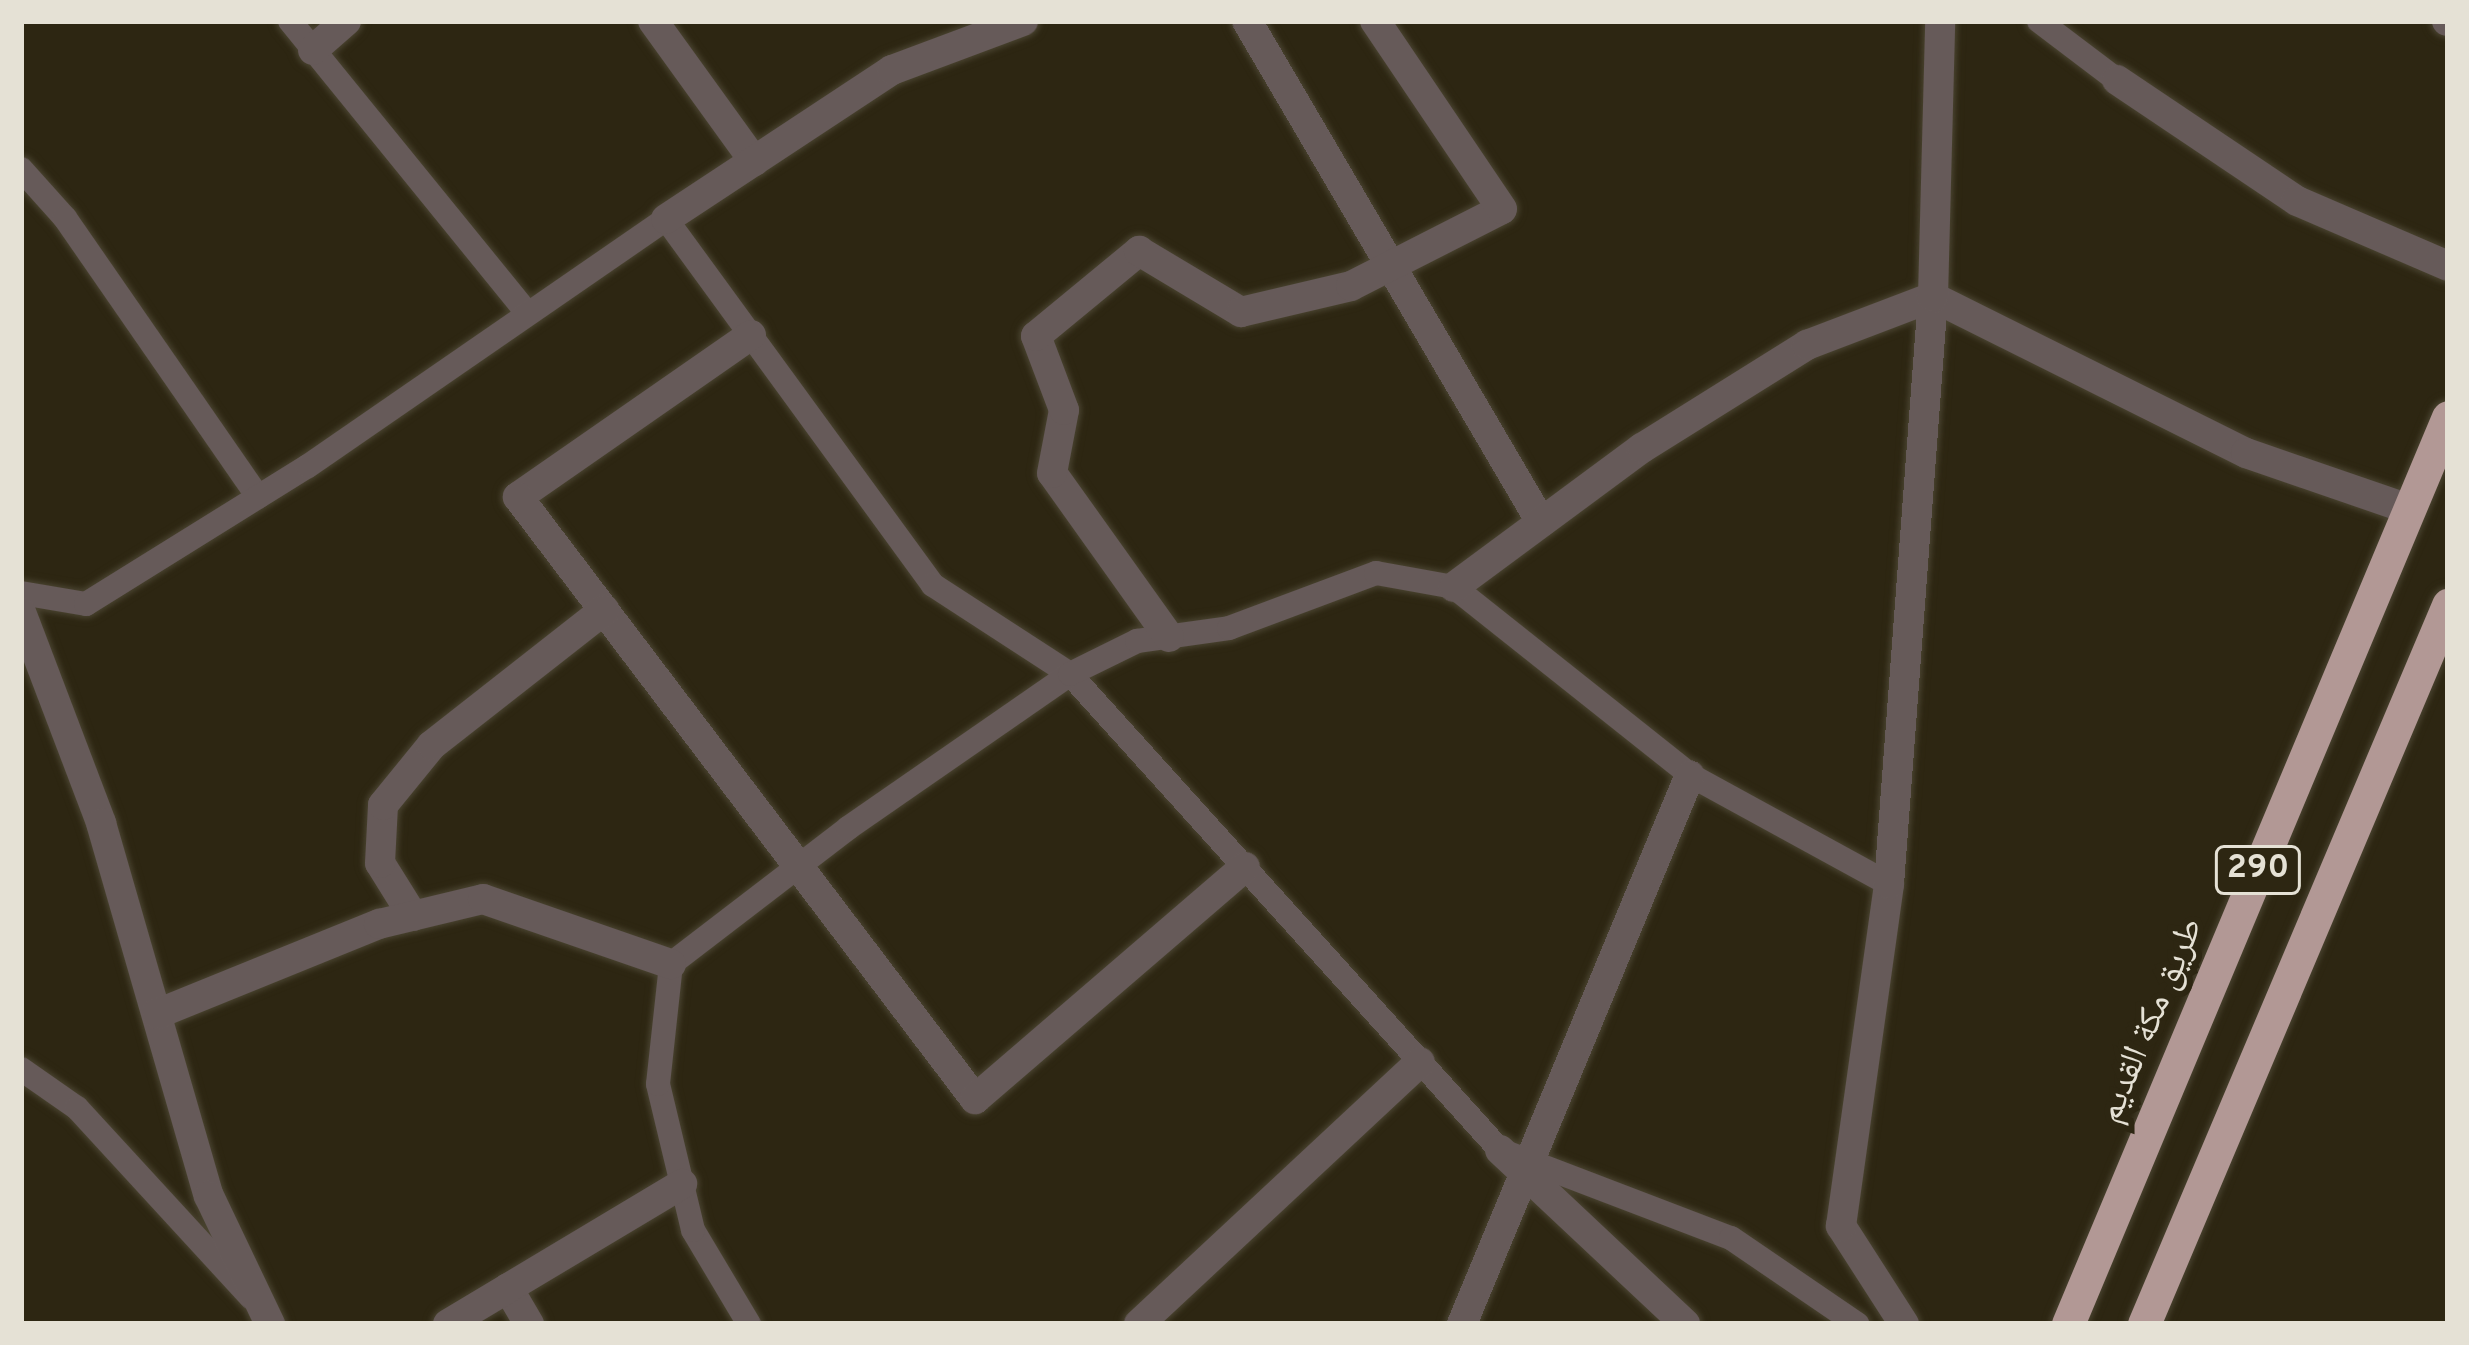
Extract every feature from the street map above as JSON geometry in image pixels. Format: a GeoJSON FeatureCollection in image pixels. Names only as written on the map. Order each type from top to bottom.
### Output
{"type":"FeatureCollection","features":[{"type":"Feature","properties":{"kind":"highway","name":"طريق مكة القديم"},"geometry":{"type":"LineString","coordinates":[[2068,1324],[2448,417]]}},
{"type":"Feature","properties":{"kind":"highway","name":"290"},"geometry":{"type":"LineString","coordinates":[[2144,1324],[2448,605]]}},
{"type":"Feature","properties":{"kind":"street"},"geometry":{"type":"LineString","coordinates":[[313,50],[346,21]]}},
{"type":"Feature","properties":{"kind":"street"},"geometry":{"type":"LineString","coordinates":[[653,21],[754,161]]}},
{"type":"Feature","properties":{"kind":"street"},"geometry":{"type":"LineString","coordinates":[[666,219],[951,33],[1023,21]]}},
{"type":"Feature","properties":{"kind":"street"},"geometry":{"type":"LineString","coordinates":[[1247,21],[1541,522]]}},
{"type":"Feature","properties":{"kind":"street"},"geometry":{"type":"LineString","coordinates":[[1169,637],[1052,473],[1064,410],[1036,337],[1139,251],[1241,312],[1351,286],[1502,209],[1375,21]]}},
{"type":"Feature","properties":{"kind":"street"},"geometry":{"type":"LineString","coordinates":[[1904,1324],[1841,1226],[1889,884],[1933,297],[1940,21]]}},
{"type":"Feature","properties":{"kind":"street"},"geometry":{"type":"LineString","coordinates":[[2117,80],[2297,200],[2448,266]]}},
{"type":"Feature","properties":{"kind":"street"},"geometry":{"type":"LineString","coordinates":[[1454,586],[1642,448],[1807,345],[1933,297],[2246,453],[2409,508]]}},
{"type":"Feature","properties":{"kind":"street"},"geometry":{"type":"LineString","coordinates":[[751,335],[518,497],[975,1099],[1245,867]]}},
{"type":"Feature","properties":{"kind":"street"},"geometry":{"type":"LineString","coordinates":[[412,916],[380,863],[383,806],[431,745],[604,610]]}},
{"type":"Feature","properties":{"kind":"street"},"geometry":{"type":"LineString","coordinates":[[21,613],[101,823],[209,1196],[264,1320]]}},
{"type":"Feature","properties":{"kind":"street"},"geometry":{"type":"LineString","coordinates":[[1462,1324],[1690,775]]}},
{"type":"Feature","properties":{"kind":"street"},"geometry":{"type":"LineString","coordinates":[[157,1013],[412,916],[483,899],[671,964]]}},
{"type":"Feature","properties":{"kind":"street"},"geometry":{"type":"LineString","coordinates":[[1139,1324],[1420,1062]]}},
{"type":"Feature","properties":{"kind":"street"},"geometry":{"type":"LineString","coordinates":[[1500,1150],[1527,1167],[1685,1324]]}},
{"type":"Feature","properties":{"kind":"street"},"geometry":{"type":"LineString","coordinates":[[448,1324],[682,1184]]}},
{"type":"Feature","properties":{"kind":"street"},"geometry":{"type":"LineString","coordinates":[[508,1288],[529,1324]]}},
{"type":"Feature","properties":{"kind":"lane"},"geometry":{"type":"LineString","coordinates":[[290,21],[528,314]]}},
{"type":"Feature","properties":{"kind":"lane"},"geometry":{"type":"LineString","coordinates":[[2039,21],[2117,80]]}},
{"type":"Feature","properties":{"kind":"lane"},"geometry":{"type":"LineString","coordinates":[[21,169],[65,218],[258,497]]}},
{"type":"Feature","properties":{"kind":"lane"},"geometry":{"type":"LineString","coordinates":[[21,593],[86,604],[258,497],[666,219],[933,585],[1070,674],[1500,1150]]}},
{"type":"Feature","properties":{"kind":"lane"},"geometry":{"type":"LineString","coordinates":[[749,1324],[693,1230],[658,1084],[671,964],[798,866],[1070,674],[1138,641],[1229,628],[1376,573],[1454,586],[1690,775],[1889,884]]}},
{"type":"Feature","properties":{"kind":"lane"},"geometry":{"type":"LineString","coordinates":[[21,1069],[77,1108],[264,1320]]}},
{"type":"Feature","properties":{"kind":"lane"},"geometry":{"type":"LineString","coordinates":[[1527,1167],[1730,1238],[1857,1324]]}}]}
